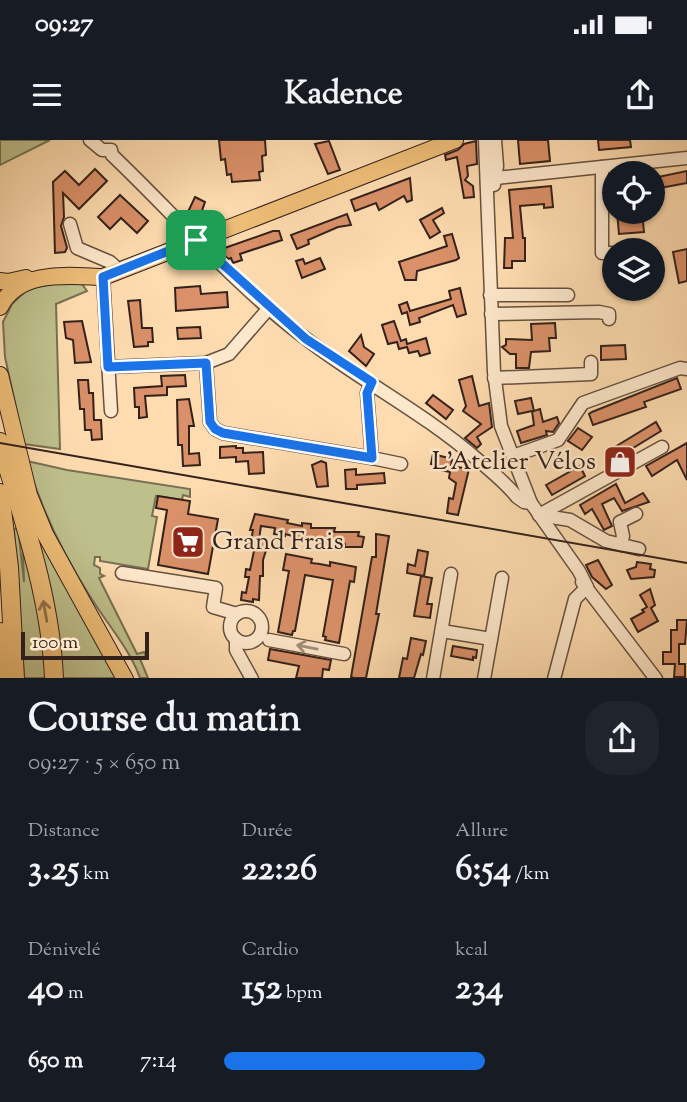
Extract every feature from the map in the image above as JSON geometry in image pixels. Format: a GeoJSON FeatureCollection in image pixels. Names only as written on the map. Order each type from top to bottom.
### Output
{"type":"FeatureCollection","features":[{"type":"Feature","properties":{"kind":"highway"},"geometry":{"type":"LineString","coordinates":[[0,442],[41,589],[53,654],[54,678]]}},
{"type":"Feature","properties":{"kind":"highway"},"geometry":{"type":"LineString","coordinates":[[0,493],[9,567],[15,678]]}},
{"type":"Feature","properties":{"kind":"highway"},"geometry":{"type":"LineString","coordinates":[[0,632],[2,678]]}},
{"type":"Feature","properties":{"kind":"main road"},"geometry":{"type":"LineString","coordinates":[[2,293],[34,279],[60,275],[98,277],[120,270],[455,140]]}},
{"type":"Feature","properties":{"kind":"main road"},"geometry":{"type":"LineString","coordinates":[[0,375],[29,495],[45,534],[125,678]]}},
{"type":"Feature","properties":{"kind":"main road"},"geometry":{"type":"LineString","coordinates":[[69,577],[120,652],[134,678]]}},
{"type":"Feature","properties":{"kind":"street"},"geometry":{"type":"LineString","coordinates":[[90,140],[110,149],[196,240],[306,339],[456,440],[524,502],[531,503]]}},
{"type":"Feature","properties":{"kind":"street"},"geometry":{"type":"LineString","coordinates":[[485,140],[492,180]]}},
{"type":"Feature","properties":{"kind":"street"},"geometry":{"type":"LineString","coordinates":[[495,140],[488,200],[490,295],[494,378],[502,426],[531,503],[579,571],[587,587],[656,678]]}},
{"type":"Feature","properties":{"kind":"street"},"geometry":{"type":"LineString","coordinates":[[659,161],[687,158]]}},
{"type":"Feature","properties":{"kind":"street"},"geometry":{"type":"LineString","coordinates":[[492,180],[602,167]]}},
{"type":"Feature","properties":{"kind":"street"},"geometry":{"type":"LineString","coordinates":[[70,224],[77,248],[110,262],[120,270]]}},
{"type":"Feature","properties":{"kind":"street"},"geometry":{"type":"LineString","coordinates":[[98,277],[111,411]]}},
{"type":"Feature","properties":{"kind":"street"},"geometry":{"type":"LineString","coordinates":[[490,295],[568,295]]}},
{"type":"Feature","properties":{"kind":"street"},"geometry":{"type":"LineString","coordinates":[[108,367],[206,363],[229,354],[269,308]]}},
{"type":"Feature","properties":{"kind":"street"},"geometry":{"type":"LineString","coordinates":[[491,314],[599,312],[609,314],[609,319]]}},
{"type":"Feature","properties":{"kind":"street"},"geometry":{"type":"LineString","coordinates":[[494,378],[591,374],[591,362]]}},
{"type":"Feature","properties":{"kind":"street"},"geometry":{"type":"LineString","coordinates":[[206,363],[210,422],[215,429],[223,433],[401,464]]}},
{"type":"Feature","properties":{"kind":"street"},"geometry":{"type":"LineString","coordinates":[[513,456],[558,440],[583,403],[680,368],[687,369]]}},
{"type":"Feature","properties":{"kind":"street"},"geometry":{"type":"LineString","coordinates":[[372,382],[367,393],[372,458]]}},
{"type":"Feature","properties":{"kind":"street"},"geometry":{"type":"LineString","coordinates":[[539,515],[662,447]]}},
{"type":"Feature","properties":{"kind":"street"},"geometry":{"type":"LineString","coordinates":[[509,487],[524,487]]}},
{"type":"Feature","properties":{"kind":"street"},"geometry":{"type":"LineString","coordinates":[[621,545],[623,536],[620,522],[636,514]]}},
{"type":"Feature","properties":{"kind":"street"},"geometry":{"type":"LineString","coordinates":[[539,515],[570,520],[606,541],[639,549]]}},
{"type":"Feature","properties":{"kind":"street"},"geometry":{"type":"LineString","coordinates":[[122,573],[216,589],[213,607],[237,614],[252,612],[266,624],[258,637],[249,642],[236,639]]}},
{"type":"Feature","properties":{"kind":"street"},"geometry":{"type":"LineString","coordinates":[[433,678],[451,573]]}},
{"type":"Feature","properties":{"kind":"street"},"geometry":{"type":"LineString","coordinates":[[484,678],[502,578]]}},
{"type":"Feature","properties":{"kind":"street"},"geometry":{"type":"LineString","coordinates":[[554,678],[575,599],[587,587]]}},
{"type":"Feature","properties":{"kind":"street"},"geometry":{"type":"LineString","coordinates":[[237,614],[230,624],[236,639],[236,650],[252,678]]}},
{"type":"Feature","properties":{"kind":"street"},"geometry":{"type":"LineString","coordinates":[[442,631],[491,639]]}},
{"type":"Feature","properties":{"kind":"street"},"geometry":{"type":"LineString","coordinates":[[269,640],[345,654]]}},
{"type":"Feature","properties":{"kind":"street"},"geometry":{"type":"LineString","coordinates":[[244,664],[249,642]]}},
{"type":"Feature","properties":{"kind":"green space"},"geometry":{"type":"Polygon","coordinates":[[[0,140],[50,140],[0,165],[0,140]]]}},
{"type":"Feature","properties":{"kind":"green space"},"geometry":{"type":"Polygon","coordinates":[[[62,282],[82,284],[87,291],[56,304],[60,449],[24,444],[5,357],[3,322],[12,304],[28,289],[62,282]]]}},
{"type":"Feature","properties":{"kind":"green space"},"geometry":{"type":"Polygon","coordinates":[[[27,461],[190,489],[190,497],[183,495],[182,500],[156,496],[152,516],[157,517],[148,569],[100,561],[100,557],[95,557],[94,565],[100,568],[100,574],[104,576],[99,578],[137,654],[144,652],[146,656],[140,659],[148,678],[140,678],[125,648],[73,567],[47,516],[27,461]]]}},
{"type":"Feature","properties":{"kind":"green space"},"geometry":{"type":"Polygon","coordinates":[[[36,527],[120,678],[61,678],[36,527]]]}},
{"type":"Feature","properties":{"kind":"green space"},"geometry":{"type":"Polygon","coordinates":[[[18,528],[24,582],[19,529],[36,592],[49,678],[24,678],[14,529],[18,528]]]}},
{"type":"Feature","properties":{"kind":"building"},"geometry":{"type":"Polygon","coordinates":[[[219,140],[265,140],[266,155],[262,156],[263,171],[259,172],[260,180],[232,182],[231,174],[227,175],[225,159],[221,160],[219,140]]]}},
{"type":"Feature","properties":{"kind":"building"},"geometry":{"type":"Polygon","coordinates":[[[518,140],[548,140],[550,161],[520,164],[518,140]]]}},
{"type":"Feature","properties":{"kind":"building"},"geometry":{"type":"Polygon","coordinates":[[[598,140],[630,140],[631,147],[599,150],[598,140]]]}},
{"type":"Feature","properties":{"kind":"building"},"geometry":{"type":"Polygon","coordinates":[[[329,141],[340,170],[328,174],[315,144],[329,141]]]}},
{"type":"Feature","properties":{"kind":"building"},"geometry":{"type":"Polygon","coordinates":[[[476,141],[477,164],[467,166],[468,176],[465,180],[473,186],[474,197],[464,198],[457,157],[446,160],[445,155],[458,150],[464,144],[476,141]]]}},
{"type":"Feature","properties":{"kind":"building"},"geometry":{"type":"Polygon","coordinates":[[[95,169],[107,181],[79,209],[63,193],[64,217],[61,226],[67,248],[65,252],[55,253],[53,182],[65,171],[79,185],[95,169]]]}},
{"type":"Feature","properties":{"kind":"building"},"geometry":{"type":"Polygon","coordinates":[[[687,171],[687,183],[665,187],[665,176],[687,171]]]}},
{"type":"Feature","properties":{"kind":"building"},"geometry":{"type":"Polygon","coordinates":[[[410,178],[412,200],[407,202],[404,196],[379,210],[376,203],[355,211],[351,200],[410,178]]]}},
{"type":"Feature","properties":{"kind":"building"},"geometry":{"type":"Polygon","coordinates":[[[551,186],[553,207],[544,208],[544,204],[520,206],[525,261],[512,261],[512,268],[504,268],[505,238],[513,238],[509,190],[551,186]]]}},
{"type":"Feature","properties":{"kind":"building"},"geometry":{"type":"Polygon","coordinates":[[[120,195],[148,221],[137,233],[121,218],[110,229],[98,217],[120,195]]]}},
{"type":"Feature","properties":{"kind":"building"},"geometry":{"type":"Polygon","coordinates":[[[195,197],[205,202],[198,222],[186,216],[195,197]]]}},
{"type":"Feature","properties":{"kind":"building"},"geometry":{"type":"Polygon","coordinates":[[[442,208],[444,213],[433,220],[440,232],[430,238],[420,220],[442,208]]]}},
{"type":"Feature","properties":{"kind":"building"},"geometry":{"type":"Polygon","coordinates":[[[347,214],[351,225],[338,227],[308,240],[309,244],[297,249],[291,235],[347,214]]]}},
{"type":"Feature","properties":{"kind":"building"},"geometry":{"type":"Polygon","coordinates":[[[618,224],[643,224],[644,232],[619,234],[618,224]]]}},
{"type":"Feature","properties":{"kind":"building"},"geometry":{"type":"Polygon","coordinates":[[[279,231],[282,240],[240,254],[242,260],[233,263],[231,258],[228,259],[219,250],[279,231]]]}},
{"type":"Feature","properties":{"kind":"building"},"geometry":{"type":"Polygon","coordinates":[[[452,234],[459,258],[417,271],[416,280],[405,280],[399,262],[447,246],[444,236],[452,234]]]}},
{"type":"Feature","properties":{"kind":"building"},"geometry":{"type":"Polygon","coordinates":[[[687,249],[687,281],[679,283],[673,252],[687,249]]]}},
{"type":"Feature","properties":{"kind":"building"},"geometry":{"type":"Polygon","coordinates":[[[320,258],[325,269],[302,278],[296,261],[303,259],[305,264],[320,258]]]}},
{"type":"Feature","properties":{"kind":"building"},"geometry":{"type":"Polygon","coordinates":[[[200,286],[201,294],[227,292],[228,307],[176,311],[175,288],[200,286]]]}},
{"type":"Feature","properties":{"kind":"building"},"geometry":{"type":"Polygon","coordinates":[[[460,288],[466,314],[457,317],[453,305],[419,318],[420,322],[410,325],[407,312],[402,314],[399,305],[407,302],[410,311],[451,299],[449,291],[460,288]]]}},
{"type":"Feature","properties":{"kind":"building"},"geometry":{"type":"Polygon","coordinates":[[[140,300],[142,328],[152,328],[153,342],[148,342],[148,346],[134,347],[128,301],[140,300]]]}},
{"type":"Feature","properties":{"kind":"building"},"geometry":{"type":"Polygon","coordinates":[[[82,321],[91,362],[75,363],[73,340],[66,338],[64,322],[82,321]]]}},
{"type":"Feature","properties":{"kind":"building"},"geometry":{"type":"Polygon","coordinates":[[[394,321],[401,341],[406,339],[407,344],[426,338],[430,353],[420,356],[418,351],[409,353],[407,347],[399,349],[397,342],[388,344],[382,325],[394,321]]]}},
{"type":"Feature","properties":{"kind":"building"},"geometry":{"type":"Polygon","coordinates":[[[555,323],[556,338],[549,338],[550,351],[531,352],[529,368],[516,368],[516,354],[510,354],[502,347],[506,345],[506,339],[532,340],[531,324],[555,323]]]}},
{"type":"Feature","properties":{"kind":"building"},"geometry":{"type":"Polygon","coordinates":[[[200,327],[201,338],[178,339],[177,328],[200,327]]]}},
{"type":"Feature","properties":{"kind":"building"},"geometry":{"type":"Polygon","coordinates":[[[361,335],[364,347],[374,354],[366,366],[349,351],[361,335]]]}},
{"type":"Feature","properties":{"kind":"building"},"geometry":{"type":"Polygon","coordinates":[[[625,345],[626,359],[601,360],[601,346],[625,345]]]}},
{"type":"Feature","properties":{"kind":"building"},"geometry":{"type":"Polygon","coordinates":[[[185,375],[186,386],[167,387],[167,395],[145,396],[147,417],[139,418],[139,407],[135,407],[134,388],[162,386],[161,376],[185,375]]]}},
{"type":"Feature","properties":{"kind":"building"},"geometry":{"type":"Polygon","coordinates":[[[472,376],[479,406],[489,403],[492,427],[477,437],[481,444],[477,448],[465,438],[481,424],[463,411],[466,406],[459,380],[472,376]]]}},
{"type":"Feature","properties":{"kind":"building"},"geometry":{"type":"Polygon","coordinates":[[[677,378],[681,389],[644,402],[646,407],[593,425],[589,414],[592,412],[677,378]]]}},
{"type":"Feature","properties":{"kind":"building"},"geometry":{"type":"Polygon","coordinates":[[[78,380],[88,380],[89,393],[93,393],[94,420],[101,420],[102,439],[92,440],[91,430],[85,430],[78,380]]]}},
{"type":"Feature","properties":{"kind":"building"},"geometry":{"type":"Polygon","coordinates":[[[433,395],[453,410],[446,419],[426,403],[433,395]]]}},
{"type":"Feature","properties":{"kind":"building"},"geometry":{"type":"Polygon","coordinates":[[[531,398],[534,411],[540,409],[543,422],[557,417],[559,423],[553,432],[546,431],[547,435],[521,443],[517,431],[534,425],[532,411],[518,414],[515,401],[531,398]]]}},
{"type":"Feature","properties":{"kind":"building"},"geometry":{"type":"Polygon","coordinates":[[[189,399],[194,426],[189,426],[189,454],[199,453],[200,465],[183,466],[182,445],[178,445],[177,400],[189,399]]]}},
{"type":"Feature","properties":{"kind":"building"},"geometry":{"type":"Polygon","coordinates":[[[656,422],[661,431],[610,462],[605,453],[656,422]]]}},
{"type":"Feature","properties":{"kind":"building"},"geometry":{"type":"Polygon","coordinates":[[[578,428],[592,437],[582,450],[568,441],[578,428]]]}},
{"type":"Feature","properties":{"kind":"building"},"geometry":{"type":"Polygon","coordinates":[[[687,443],[687,480],[677,460],[652,476],[646,466],[687,443]]]}},
{"type":"Feature","properties":{"kind":"building"},"geometry":{"type":"Polygon","coordinates":[[[220,447],[243,448],[243,453],[263,452],[264,473],[249,474],[248,461],[236,462],[236,457],[220,458],[220,447]]]}},
{"type":"Feature","properties":{"kind":"building"},"geometry":{"type":"Polygon","coordinates":[[[433,454],[452,459],[451,466],[469,469],[458,515],[447,513],[449,498],[453,499],[456,483],[449,478],[450,472],[435,469],[435,465],[431,464],[433,454]]]}},
{"type":"Feature","properties":{"kind":"building"},"geometry":{"type":"Polygon","coordinates":[[[321,461],[326,463],[328,486],[317,487],[312,465],[321,461]]]}},
{"type":"Feature","properties":{"kind":"building"},"geometry":{"type":"Polygon","coordinates":[[[580,466],[585,476],[552,495],[546,485],[580,466]]]}},
{"type":"Feature","properties":{"kind":"building"},"geometry":{"type":"Polygon","coordinates":[[[356,469],[356,475],[384,473],[385,483],[357,485],[357,489],[346,489],[345,470],[356,469]]]}},
{"type":"Feature","properties":{"kind":"building"},"geometry":{"type":"Polygon","coordinates":[[[616,484],[625,503],[643,493],[649,502],[622,511],[614,498],[602,504],[612,526],[604,530],[592,509],[585,514],[580,505],[616,484]]]}},
{"type":"Feature","properties":{"kind":"building","name":"Grand Frais"},"geometry":{"type":"Polygon","coordinates":[[[158,496],[190,501],[188,514],[218,519],[208,574],[158,565],[167,510],[156,508],[158,496]]]}},
{"type":"Feature","properties":{"kind":"building"},"geometry":{"type":"Polygon","coordinates":[[[255,514],[288,520],[287,523],[302,526],[302,523],[311,524],[311,528],[335,528],[334,532],[359,532],[358,536],[364,537],[362,547],[345,547],[345,544],[321,543],[322,540],[274,534],[275,528],[261,526],[259,539],[269,541],[263,560],[263,576],[260,576],[259,600],[241,600],[242,592],[246,593],[249,577],[245,577],[246,569],[250,570],[255,546],[250,546],[253,530],[250,530],[255,514]]]}},
{"type":"Feature","properties":{"kind":"building"},"geometry":{"type":"Polygon","coordinates":[[[376,534],[389,536],[376,614],[379,614],[366,678],[354,678],[351,677],[372,557],[376,557],[376,534]]]}},
{"type":"Feature","properties":{"kind":"building"},"geometry":{"type":"Polygon","coordinates":[[[418,550],[428,552],[424,576],[407,573],[408,564],[415,566],[418,550]]]}},
{"type":"Feature","properties":{"kind":"building"},"geometry":{"type":"Polygon","coordinates":[[[286,554],[312,559],[311,563],[330,566],[330,562],[356,567],[354,582],[350,581],[339,643],[325,640],[326,637],[323,636],[333,580],[305,575],[295,631],[292,635],[278,632],[289,571],[283,570],[286,554]]]}},
{"type":"Feature","properties":{"kind":"building"},"geometry":{"type":"Polygon","coordinates":[[[598,560],[612,585],[606,589],[592,577],[586,565],[598,560]]]}},
{"type":"Feature","properties":{"kind":"building"},"geometry":{"type":"Polygon","coordinates":[[[637,562],[651,564],[650,569],[655,570],[654,577],[631,579],[627,570],[636,567],[637,562]]]}},
{"type":"Feature","properties":{"kind":"building"},"geometry":{"type":"Polygon","coordinates":[[[421,576],[432,578],[427,604],[432,604],[430,618],[414,616],[421,576]]]}},
{"type":"Feature","properties":{"kind":"building"},"geometry":{"type":"Polygon","coordinates":[[[650,589],[655,605],[651,608],[658,621],[638,632],[631,619],[644,612],[642,610],[647,607],[640,595],[650,589]]]}},
{"type":"Feature","properties":{"kind":"building"},"geometry":{"type":"Polygon","coordinates":[[[677,620],[687,620],[685,644],[679,644],[679,664],[685,664],[685,677],[674,677],[675,664],[663,664],[663,652],[671,652],[671,630],[677,630],[677,620]]]}},
{"type":"Feature","properties":{"kind":"building"},"geometry":{"type":"Polygon","coordinates":[[[411,638],[426,641],[423,655],[421,654],[414,678],[399,678],[403,658],[407,659],[411,638]]]}},
{"type":"Feature","properties":{"kind":"building"},"geometry":{"type":"Polygon","coordinates":[[[453,646],[477,650],[476,658],[473,657],[473,660],[451,656],[453,646]]]}},
{"type":"Feature","properties":{"kind":"building"},"geometry":{"type":"Polygon","coordinates":[[[270,649],[331,660],[329,670],[323,669],[322,678],[296,678],[299,666],[268,660],[270,649]]]}},
{"type":"Feature","properties":{"kind":"tram line"},"geometry":{"type":"LineString","coordinates":[[0,443],[687,563]]}},
{"type":"Feature","properties":{"kind":"place","name":"L'Atelier Vélos"},"geometry":{"type":"Point","coordinates":[620,462]}},
{"type":"Feature","properties":{"kind":"place","name":"Grand Frais"},"geometry":{"type":"Point","coordinates":[188,542]}},
{"type":"Feature","properties":{"kind":"route"},"geometry":{"type":"LineString","coordinates":[[196,240],[306,339],[372,382],[367,393],[372,458],[223,433],[215,429],[210,422],[206,363],[108,367],[103,277],[196,240]]}}]}
